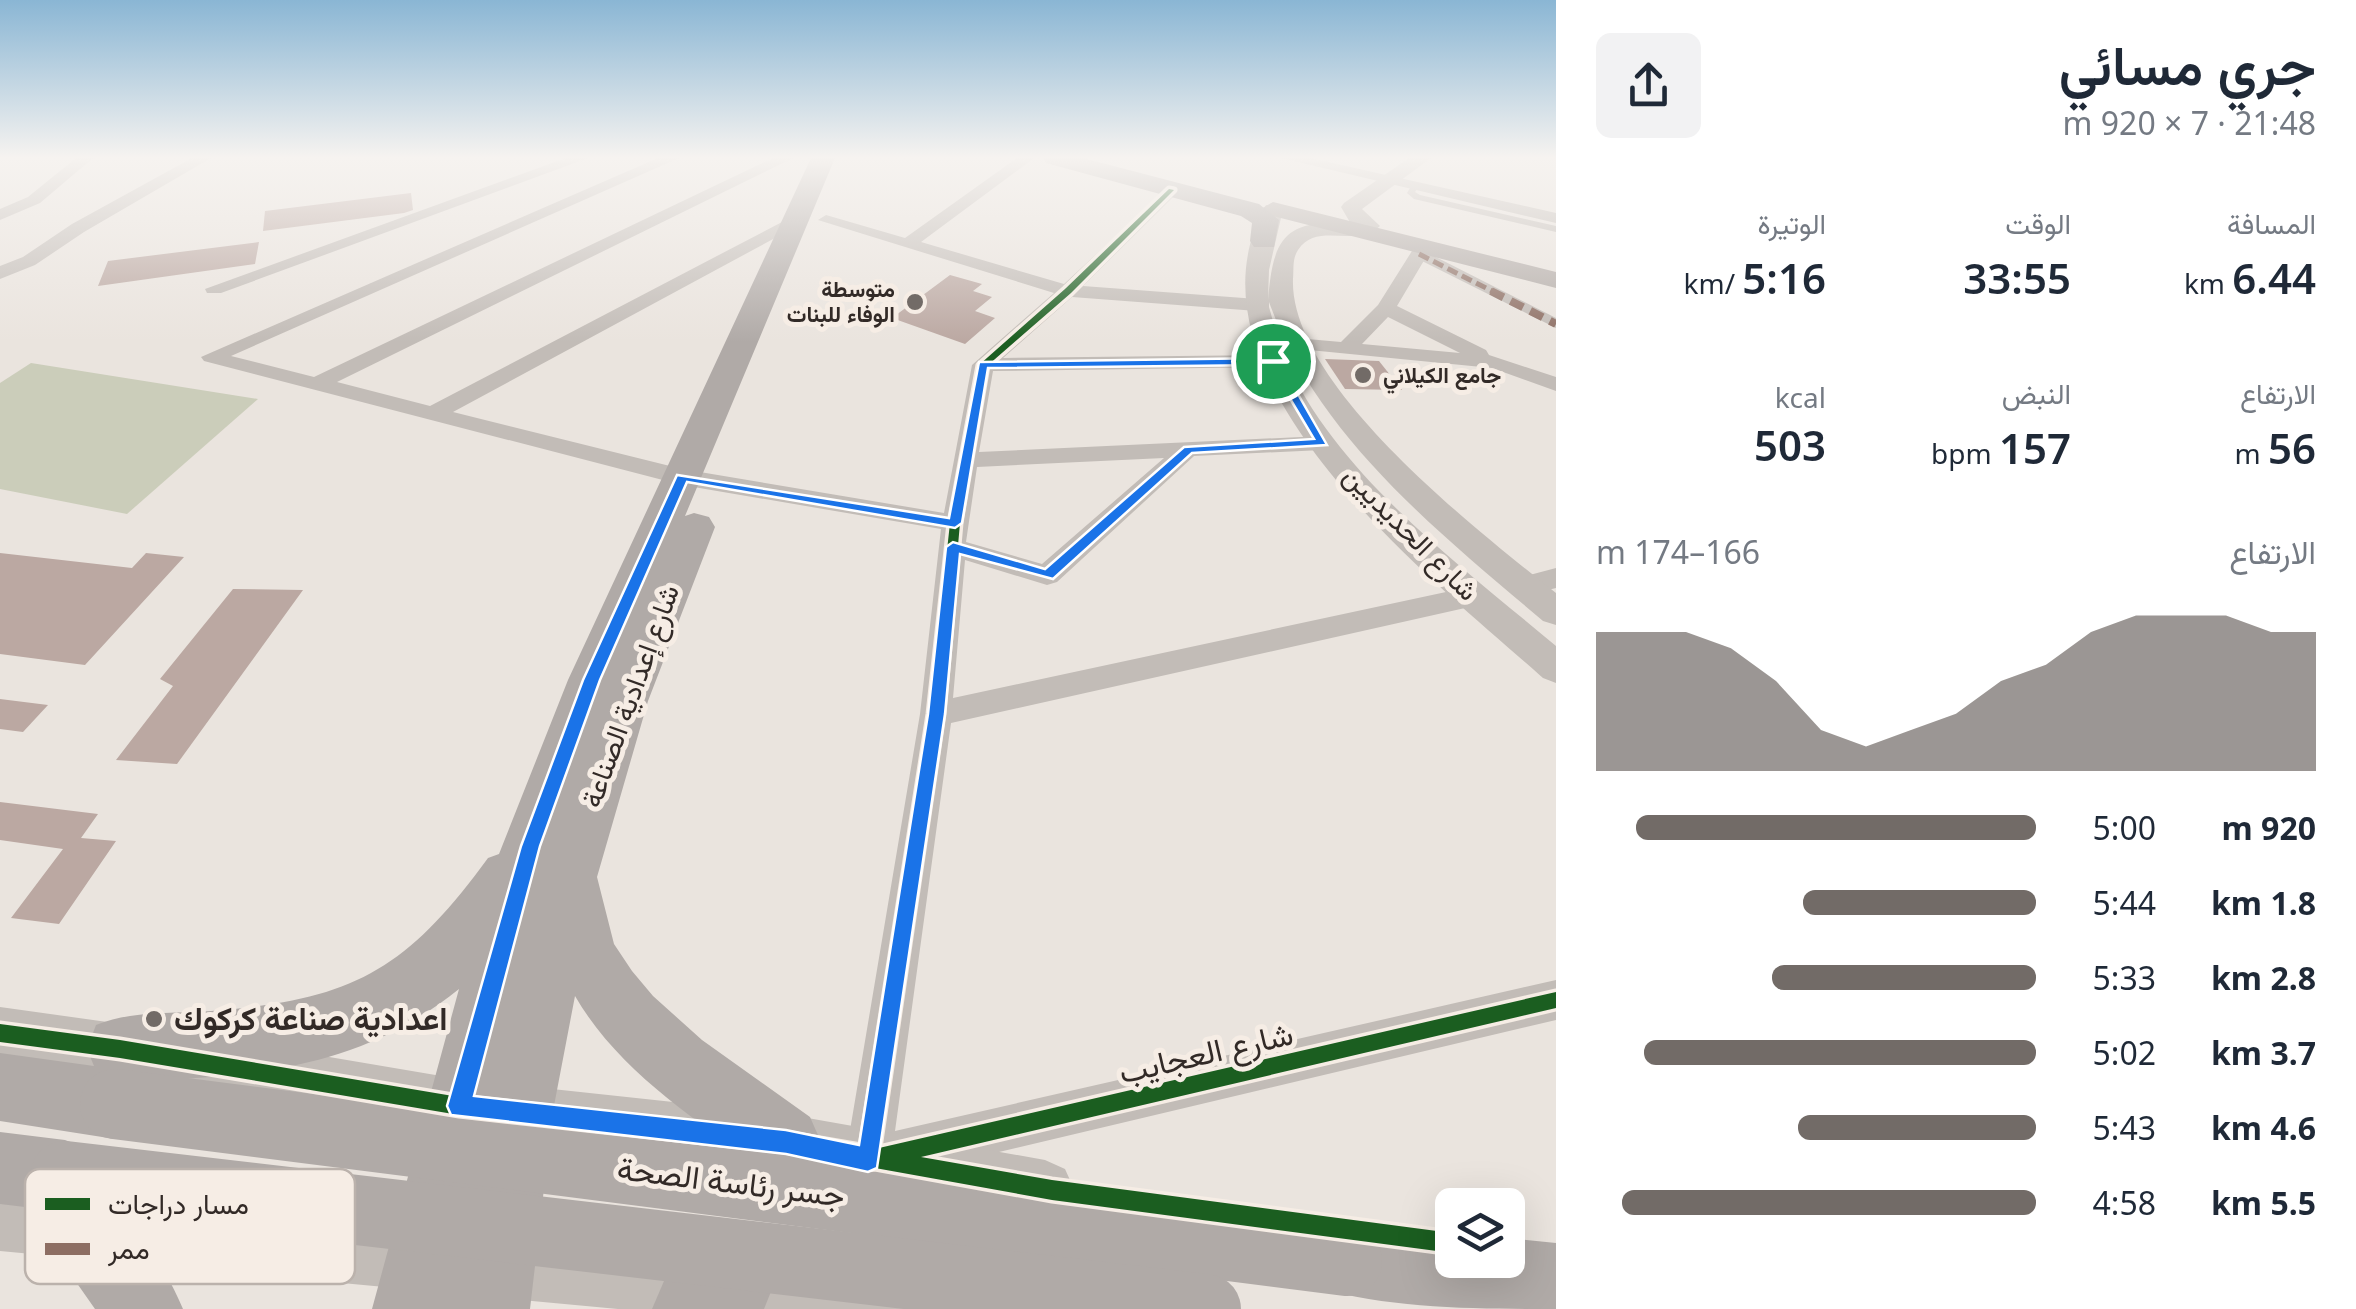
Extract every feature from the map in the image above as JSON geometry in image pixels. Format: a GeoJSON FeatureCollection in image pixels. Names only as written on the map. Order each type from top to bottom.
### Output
{"type":"FeatureCollection","features":[{"type":"Feature","properties":{"kind":"main road"},"geometry":{"type":"LineString","coordinates":[[785,219],[770,256],[792,278]]}},
{"type":"Feature","properties":{"kind":"main road"},"geometry":{"type":"LineString","coordinates":[[792,278],[808,219]]}},
{"type":"Feature","properties":{"kind":"main road"},"geometry":{"type":"LineString","coordinates":[[792,278],[814,219]]}},
{"type":"Feature","properties":{"kind":"main road"},"geometry":{"type":"LineString","coordinates":[[1264,241],[1265,219]]}},
{"type":"Feature","properties":{"kind":"main road"},"geometry":{"type":"LineString","coordinates":[[1325,219],[1556,272]]}},
{"type":"Feature","properties":{"kind":"main road"},"geometry":{"type":"LineString","coordinates":[[792,278],[826,220]]}},
{"type":"Feature","properties":{"kind":"main road"},"geometry":{"type":"LineString","coordinates":[[1365,229],[1421,250],[1556,280]]}},
{"type":"Feature","properties":{"kind":"main road","name":"شارع إعدادية الصناعة"},"geometry":{"type":"LineString","coordinates":[[489,1109],[551,854],[622,700],[697,481],[792,278]]}},
{"type":"Feature","properties":{"kind":"main road"},"geometry":{"type":"LineString","coordinates":[[0,1087],[118,1076],[314,1032],[364,1014],[436,968],[551,854],[592,966],[614,999],[658,1045],[786,1142]]}},
{"type":"Feature","properties":{"kind":"main road","name":"جسر رئاسة الصحة"},"geometry":{"type":"LineString","coordinates":[[118,1076],[1346,1260],[1556,1282]]}},
{"type":"Feature","properties":{"kind":"main road"},"geometry":{"type":"LineString","coordinates":[[418,1284],[489,1109]]}},
{"type":"Feature","properties":{"kind":"main road"},"geometry":{"type":"LineString","coordinates":[[489,1109],[492,1288]]}},
{"type":"Feature","properties":{"kind":"main road"},"geometry":{"type":"LineString","coordinates":[[355,1223],[1206,1309]]}},
{"type":"Feature","properties":{"kind":"main road"},"geometry":{"type":"LineString","coordinates":[[123,1284],[143,1309]]}},
{"type":"Feature","properties":{"kind":"street"},"geometry":{"type":"LineString","coordinates":[[0,273],[29,260],[94,219]]}},
{"type":"Feature","properties":{"kind":"street"},"geometry":{"type":"LineString","coordinates":[[214,289],[410,219]]}},
{"type":"Feature","properties":{"kind":"street"},"geometry":{"type":"LineString","coordinates":[[530,219],[211,357],[697,481],[954,535],[1047,576],[1188,449]]}},
{"type":"Feature","properties":{"kind":"street"},"geometry":{"type":"LineString","coordinates":[[314,385],[659,219]]}},
{"type":"Feature","properties":{"kind":"street"},"geometry":{"type":"LineString","coordinates":[[909,244],[943,219]]}},
{"type":"Feature","properties":{"kind":"street"},"geometry":{"type":"LineString","coordinates":[[868,1160],[936,714],[954,535],[983,365],[1068,291],[1141,219]]}},
{"type":"Feature","properties":{"kind":"street","name":"شارع الحديديين"},"geometry":{"type":"LineString","coordinates":[[1269,219],[1258,261],[1257,306],[1284,352],[1434,508],[1556,612]]}},
{"type":"Feature","properties":{"kind":"street"},"geometry":{"type":"LineString","coordinates":[[1356,219],[1365,229]]}},
{"type":"Feature","properties":{"kind":"street"},"geometry":{"type":"LineString","coordinates":[[826,220],[1068,291],[1257,306]]}},
{"type":"Feature","properties":{"kind":"street"},"geometry":{"type":"LineString","coordinates":[[430,415],[782,227]]}},
{"type":"Feature","properties":{"kind":"street","name":"شارع الحديديين"},"geometry":{"type":"LineString","coordinates":[[1365,229],[1310,230],[1289,244],[1280,263],[1289,392],[1322,443],[1374,500],[1556,668]]}},
{"type":"Feature","properties":{"kind":"street"},"geometry":{"type":"LineString","coordinates":[[1347,348],[1386,308],[1421,250],[1556,324]]}},
{"type":"Feature","properties":{"kind":"street"},"geometry":{"type":"LineString","coordinates":[[1386,308],[1495,362],[1556,384]]}},
{"type":"Feature","properties":{"kind":"street"},"geometry":{"type":"LineString","coordinates":[[983,365],[1347,348],[1495,362]]}},
{"type":"Feature","properties":{"kind":"street"},"geometry":{"type":"LineString","coordinates":[[1289,392],[1323,393]]}},
{"type":"Feature","properties":{"kind":"street"},"geometry":{"type":"LineString","coordinates":[[967,460],[1322,443]]}},
{"type":"Feature","properties":{"kind":"street"},"geometry":{"type":"LineString","coordinates":[[1524,586],[1556,578]]}},
{"type":"Feature","properties":{"kind":"street"},"geometry":{"type":"LineString","coordinates":[[936,714],[1474,596]]}},
{"type":"Feature","properties":{"kind":"street","name":"شارع العجايب"},"geometry":{"type":"LineString","coordinates":[[868,1160],[1556,1000]]}},
{"type":"Feature","properties":{"kind":"street"},"geometry":{"type":"LineString","coordinates":[[0,1034],[118,1076],[489,1109],[786,1142],[868,1160],[1052,1190],[1435,1241]]}},
{"type":"Feature","properties":{"kind":"street"},"geometry":{"type":"LineString","coordinates":[[0,1222],[25,1207]]}},
{"type":"Feature","properties":{"kind":"street"},"geometry":{"type":"LineString","coordinates":[[1525,1257],[1556,1264]]}},
{"type":"Feature","properties":{"kind":"street"},"geometry":{"type":"LineString","coordinates":[[355,1268],[418,1284],[886,1309]]}},
{"type":"Feature","properties":{"kind":"lane"},"geometry":{"type":"LineString","coordinates":[[1515,219],[1556,228]]}},
{"type":"Feature","properties":{"kind":"green space"},"geometry":{"type":"Polygon","coordinates":[[[31,363],[258,399],[127,514],[0,489],[0,383],[31,363]]]}},
{"type":"Feature","properties":{"kind":"building"},"geometry":{"type":"Polygon","coordinates":[[[264,219],[356,219],[263,231],[264,219]]]}},
{"type":"Feature","properties":{"kind":"building"},"geometry":{"type":"Polygon","coordinates":[[[259,242],[255,264],[98,286],[108,261],[259,242]]]}},
{"type":"Feature","properties":{"kind":"building"},"geometry":{"type":"Polygon","coordinates":[[[950,275],[982,284],[973,291],[992,297],[975,311],[995,318],[965,344],[892,318],[950,275]]]}},
{"type":"Feature","properties":{"kind":"building","name":"جامع الكيلاني"},"geometry":{"type":"Polygon","coordinates":[[[1325,359],[1379,361],[1402,390],[1345,389],[1325,359]]]}},
{"type":"Feature","properties":{"kind":"building"},"geometry":{"type":"Polygon","coordinates":[[[0,553],[132,568],[146,553],[184,557],[85,665],[0,654],[0,553]]]}},
{"type":"Feature","properties":{"kind":"building"},"geometry":{"type":"Polygon","coordinates":[[[233,589],[303,590],[177,764],[116,760],[173,686],[160,679],[233,589]]]}},
{"type":"Feature","properties":{"kind":"building"},"geometry":{"type":"Polygon","coordinates":[[[0,699],[48,705],[23,732],[0,729],[0,699]]]}},
{"type":"Feature","properties":{"kind":"building"},"geometry":{"type":"Polygon","coordinates":[[[0,802],[98,814],[81,838],[116,841],[59,924],[11,918],[63,849],[0,840],[0,802]]]}},
{"type":"Feature","properties":{"kind":"marked path"},"geometry":{"type":"LineString","coordinates":[[1419,254],[1556,324]]}},
{"type":"Feature","properties":{"kind":"cycle path"},"geometry":{"type":"LineString","coordinates":[[1141,219],[1068,291],[983,365],[955,523],[936,714],[868,1160],[1556,1000]]}},
{"type":"Feature","properties":{"kind":"cycle path"},"geometry":{"type":"LineString","coordinates":[[0,1033],[120,1049],[459,1106],[785,1142],[1052,1190],[1435,1241]]}},
{"type":"Feature","properties":{"kind":"place","name":"متوسطة الوفاء للبنات"},"geometry":{"type":"Point","coordinates":[915,302]}},
{"type":"Feature","properties":{"kind":"place","name":"جامع الكيلاني"},"geometry":{"type":"Point","coordinates":[1363,375]}},
{"type":"Feature","properties":{"kind":"place","name":"اعدادية صناعة كركوك"},"geometry":{"type":"Point","coordinates":[154,1019]}},
{"type":"Feature","properties":{"kind":"route"},"geometry":{"type":"LineString","coordinates":[[1273,361],[1322,443],[1188,449],[1047,576],[953,547],[936,714],[868,1160],[786,1142],[459,1106],[530,846],[592,680],[682,478],[955,523],[983,365],[1273,361]]}}]}
